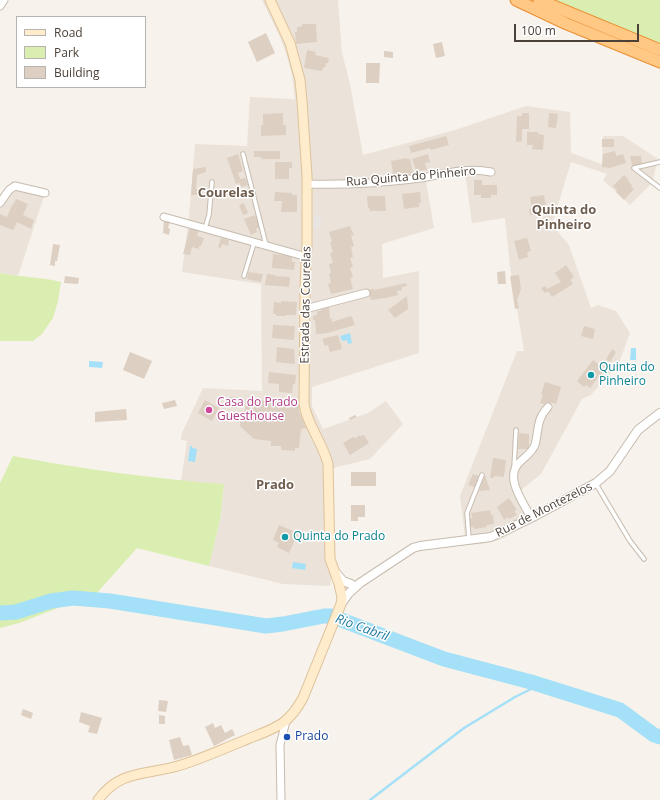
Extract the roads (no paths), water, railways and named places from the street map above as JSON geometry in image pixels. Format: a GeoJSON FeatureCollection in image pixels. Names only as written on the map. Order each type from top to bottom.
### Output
{"type":"FeatureCollection","features":[{"type":"Feature","properties":{"kind":"highway"},"geometry":{"type":"LineString","coordinates":[[516,0],[567,24],[660,62]]}},
{"type":"Feature","properties":{"kind":"highway"},"geometry":{"type":"LineString","coordinates":[[540,0],[660,50]]}},
{"type":"Feature","properties":{"kind":"main road","name":"Estrada das Courelas"},"geometry":{"type":"LineString","coordinates":[[270,0],[289,40],[300,80],[307,184],[304,407],[328,464],[330,556],[341,590],[340,607]]}},
{"type":"Feature","properties":{"kind":"main road"},"geometry":{"type":"LineString","coordinates":[[98,800],[111,785],[125,777],[171,768],[190,762],[268,730],[286,721],[293,714],[300,703],[340,607]]}},
{"type":"Feature","properties":{"kind":"street"},"geometry":{"type":"LineString","coordinates":[[0,6],[4,0]]}},
{"type":"Feature","properties":{"kind":"street","name":"Rua Quinta do Pinheiro"},"geometry":{"type":"LineString","coordinates":[[307,184],[338,184],[406,179],[468,170],[490,172]]}},
{"type":"Feature","properties":{"kind":"street"},"geometry":{"type":"LineString","coordinates":[[0,203],[14,186],[45,193]]}},
{"type":"Feature","properties":{"kind":"street"},"geometry":{"type":"LineString","coordinates":[[164,216],[307,257]]}},
{"type":"Feature","properties":{"kind":"street"},"geometry":{"type":"LineString","coordinates":[[305,309],[366,293]]}},
{"type":"Feature","properties":{"kind":"street"},"geometry":{"type":"LineString","coordinates":[[531,518],[514,484],[514,473],[518,464],[534,448],[539,420],[542,413],[548,407]]}},
{"type":"Feature","properties":{"kind":"street","name":"Rua de Montezelos"},"geometry":{"type":"LineString","coordinates":[[352,587],[413,548],[491,537],[531,518],[596,483],[610,471],[638,430],[660,413]]}},
{"type":"Feature","properties":{"kind":"street"},"geometry":{"type":"LineString","coordinates":[[334,571],[343,581],[352,587]]}},
{"type":"Feature","properties":{"kind":"street"},"geometry":{"type":"LineString","coordinates":[[341,590],[346,586],[352,587]]}},
{"type":"Feature","properties":{"kind":"street"},"geometry":{"type":"LineString","coordinates":[[340,607],[352,587]]}},
{"type":"Feature","properties":{"kind":"street"},"geometry":{"type":"LineString","coordinates":[[281,800],[280,745],[286,721]]}},
{"type":"Feature","properties":{"kind":"lane"},"geometry":{"type":"LineString","coordinates":[[243,154],[266,245]]}},
{"type":"Feature","properties":{"kind":"lane"},"geometry":{"type":"LineString","coordinates":[[660,162],[634,168],[660,188]]}},
{"type":"Feature","properties":{"kind":"lane"},"geometry":{"type":"LineString","coordinates":[[205,228],[209,215],[212,182]]}},
{"type":"Feature","properties":{"kind":"lane"},"geometry":{"type":"LineString","coordinates":[[244,276],[254,242]]}},
{"type":"Feature","properties":{"kind":"lane"},"geometry":{"type":"LineString","coordinates":[[514,473],[516,430]]}},
{"type":"Feature","properties":{"kind":"lane"},"geometry":{"type":"LineString","coordinates":[[470,540],[467,513],[482,475]]}},
{"type":"Feature","properties":{"kind":"lane"},"geometry":{"type":"LineString","coordinates":[[596,483],[630,541],[644,559]]}},
{"type":"Feature","properties":{"kind":"water"},"geometry":{"type":"Polygon","coordinates":[[[350,333],[352,343],[348,344],[347,340],[342,341],[340,336],[350,333]]]}},
{"type":"Feature","properties":{"kind":"water"},"geometry":{"type":"Polygon","coordinates":[[[631,348],[636,348],[636,360],[630,360],[631,348]]]}},
{"type":"Feature","properties":{"kind":"water"},"geometry":{"type":"Polygon","coordinates":[[[89,361],[103,362],[102,368],[89,367],[89,361]]]}},
{"type":"Feature","properties":{"kind":"water"},"geometry":{"type":"Polygon","coordinates":[[[190,446],[197,449],[195,462],[188,461],[190,446]]]}},
{"type":"Feature","properties":{"kind":"water"},"geometry":{"type":"Polygon","coordinates":[[[293,562],[306,564],[305,570],[292,568],[293,562]]]}},
{"type":"Feature","properties":{"kind":"waterway","name":"Rio Cabril"},"geometry":{"type":"LineString","coordinates":[[0,613],[16,612],[51,601],[73,598],[110,601],[266,626],[331,616],[444,659],[531,682],[620,710],[654,735],[660,737]]}},
{"type":"Feature","properties":{"kind":"waterway"},"geometry":{"type":"LineString","coordinates":[[370,800],[464,728],[515,697],[539,685]]}},
{"type":"Feature","properties":{"kind":"place","name":"Quinta do Pinheiro"},"geometry":{"type":"Point","coordinates":[591,375]}},
{"type":"Feature","properties":{"kind":"place","name":"Casa do Prado Guesthouse"},"geometry":{"type":"Point","coordinates":[209,410]}},
{"type":"Feature","properties":{"kind":"place","name":"Quinta do Prado"},"geometry":{"type":"Point","coordinates":[285,537]}},
{"type":"Feature","properties":{"kind":"place","name":"Prado"},"geometry":{"type":"Point","coordinates":[287,737]}},
{"type":"Feature","properties":{"kind":"district","name":"Courelas"},"geometry":{"type":"Point","coordinates":[226,193]}},
{"type":"Feature","properties":{"kind":"district","name":"Quinta do Pinheiro"},"geometry":{"type":"Point","coordinates":[564,218]}},
{"type":"Feature","properties":{"kind":"district","name":"Prado"},"geometry":{"type":"Point","coordinates":[275,485]}}]}
